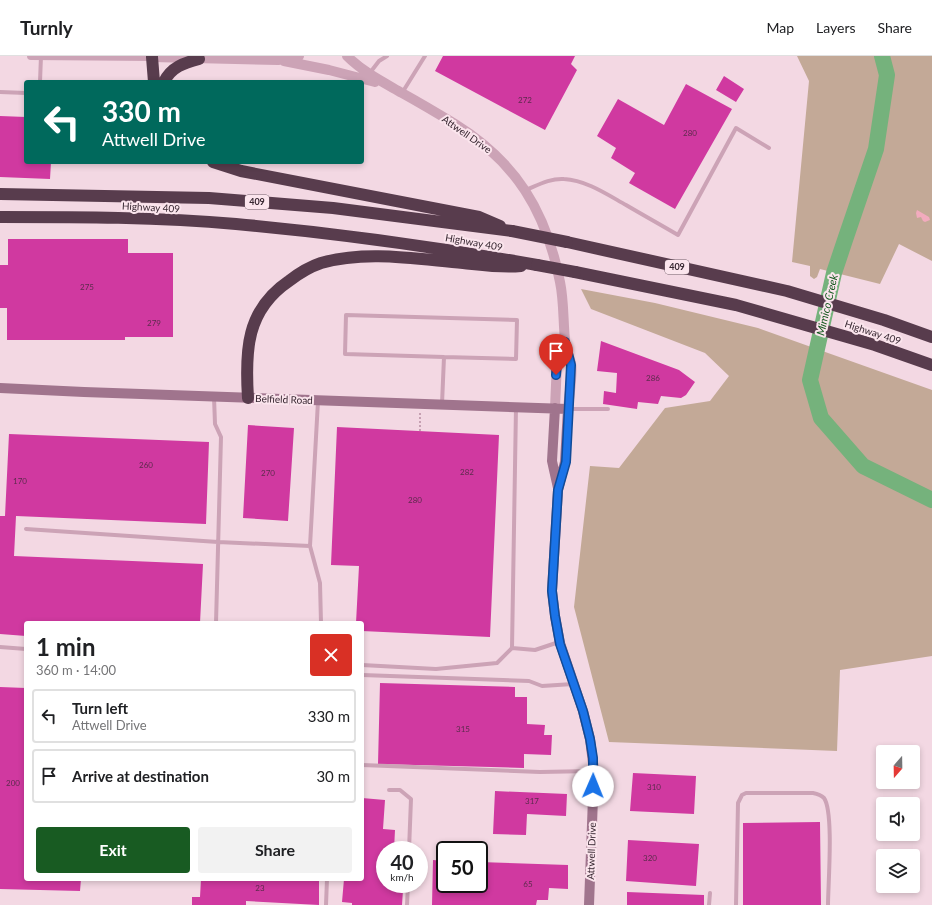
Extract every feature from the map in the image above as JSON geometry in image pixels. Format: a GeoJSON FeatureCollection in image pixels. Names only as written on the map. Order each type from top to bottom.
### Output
{"type":"FeatureCollection","features":[{"type":"Feature","properties":{"kind":"highway"},"geometry":{"type":"LineString","coordinates":[[152,58],[154,80]]}},
{"type":"Feature","properties":{"kind":"highway"},"geometry":{"type":"LineString","coordinates":[[165,80],[166,76],[177,66],[199,59]]}},
{"type":"Feature","properties":{"kind":"highway"},"geometry":{"type":"LineString","coordinates":[[219,164],[241,171],[479,217],[512,231]]}},
{"type":"Feature","properties":{"kind":"highway","name":"Highway 409"},"geometry":{"type":"LineString","coordinates":[[0,194],[209,198],[334,208],[512,231],[787,291],[884,320],[932,337]]}},
{"type":"Feature","properties":{"kind":"highway","name":"Highway 409"},"geometry":{"type":"LineString","coordinates":[[0,217],[104,217],[236,224],[442,248],[575,272],[736,305],[779,316],[875,345],[932,365]]}},
{"type":"Feature","properties":{"kind":"highway"},"geometry":{"type":"LineString","coordinates":[[248,398],[246,368],[247,352],[249,338],[257,315],[280,287],[298,274],[319,264],[342,259],[371,256],[404,257],[503,268],[536,265]]}},
{"type":"Feature","properties":{"kind":"main road","name":"Belfield Road"},"geometry":{"type":"LineString","coordinates":[[0,388],[568,409]]}},
{"type":"Feature","properties":{"kind":"main road","name":"Attwell Drive"},"geometry":{"type":"LineString","coordinates":[[555,408],[552,461],[558,490]]}},
{"type":"Feature","properties":{"kind":"main road","name":"Attwell Drive"},"geometry":{"type":"LineString","coordinates":[[568,409],[566,462],[558,490],[552,591],[560,642],[583,711],[590,739],[594,771],[589,905]]}},
{"type":"Feature","properties":{"kind":"street"},"geometry":{"type":"LineString","coordinates":[[31,56],[199,59],[282,58],[299,56]]}},
{"type":"Feature","properties":{"kind":"street","name":"Attwell Drive"},"geometry":{"type":"LineString","coordinates":[[347,56],[368,74],[454,123],[480,140],[499,157],[526,190],[540,216],[553,254],[560,282],[564,310],[565,342],[571,365],[568,409]]}},
{"type":"Feature","properties":{"kind":"street"},"geometry":{"type":"LineString","coordinates":[[282,58],[389,86]]}},
{"type":"Feature","properties":{"kind":"street","name":"Attwell Drive"},"geometry":{"type":"LineString","coordinates":[[555,408],[557,362],[565,342]]}},
{"type":"Feature","properties":{"kind":"lane"},"geometry":{"type":"LineString","coordinates":[[40,80],[41,56]]}},
{"type":"Feature","properties":{"kind":"lane"},"geometry":{"type":"LineString","coordinates":[[368,74],[387,56]]}},
{"type":"Feature","properties":{"kind":"lane"},"geometry":{"type":"LineString","coordinates":[[402,93],[425,56]]}},
{"type":"Feature","properties":{"kind":"lane"},"geometry":{"type":"LineString","coordinates":[[0,92],[24,93]]}},
{"type":"Feature","properties":{"kind":"lane"},"geometry":{"type":"LineString","coordinates":[[526,190],[556,179],[576,181],[610,196],[678,235],[736,128],[769,148]]}},
{"type":"Feature","properties":{"kind":"lane"},"geometry":{"type":"LineString","coordinates":[[346,315],[517,320],[516,358],[444,357],[345,354],[346,315]]}},
{"type":"Feature","properties":{"kind":"lane"},"geometry":{"type":"LineString","coordinates":[[442,404],[444,357]]}},
{"type":"Feature","properties":{"kind":"lane"},"geometry":{"type":"LineString","coordinates":[[214,397],[215,424],[221,438],[216,621]]}},
{"type":"Feature","properties":{"kind":"lane"},"geometry":{"type":"LineString","coordinates":[[318,400],[310,546],[320,583],[321,621]]}},
{"type":"Feature","properties":{"kind":"lane"},"geometry":{"type":"LineString","coordinates":[[364,665],[436,669],[497,663],[512,648],[516,407]]}},
{"type":"Feature","properties":{"kind":"lane"},"geometry":{"type":"LineString","coordinates":[[568,409],[608,409]]}},
{"type":"Feature","properties":{"kind":"lane"},"geometry":{"type":"LineString","coordinates":[[26,529],[218,542],[310,546]]}},
{"type":"Feature","properties":{"kind":"lane"},"geometry":{"type":"LineString","coordinates":[[512,648],[535,650],[560,642]]}},
{"type":"Feature","properties":{"kind":"lane"},"geometry":{"type":"LineString","coordinates":[[0,647],[24,649]]}},
{"type":"Feature","properties":{"kind":"lane"},"geometry":{"type":"LineString","coordinates":[[364,675],[529,681],[542,686],[574,684]]}},
{"type":"Feature","properties":{"kind":"lane"},"geometry":{"type":"LineString","coordinates":[[364,765],[540,772],[594,771]]}},
{"type":"Feature","properties":{"kind":"lane"},"geometry":{"type":"LineString","coordinates":[[388,790],[400,790],[411,799],[409,841]]}},
{"type":"Feature","properties":{"kind":"lane"},"geometry":{"type":"LineString","coordinates":[[736,905],[738,803],[742,795],[746,793],[813,793],[820,794],[824,799],[828,811],[830,826],[828,905]]}},
{"type":"Feature","properties":{"kind":"lane"},"geometry":{"type":"LineString","coordinates":[[326,905],[327,881]]}},
{"type":"Feature","properties":{"kind":"lane"},"geometry":{"type":"LineString","coordinates":[[407,905],[408,893]]}},
{"type":"Feature","properties":{"kind":"lane"},"geometry":{"type":"LineString","coordinates":[[709,905],[710,893]]}},
{"type":"Feature","properties":{"kind":"path"},"geometry":{"type":"LineString","coordinates":[[420,404],[420,431]]}},
{"type":"Feature","properties":{"kind":"shaded area"},"geometry":{"type":"Polygon","coordinates":[[[797,56],[932,56],[932,261],[899,244],[880,284],[820,269],[817,277],[814,279],[810,276],[810,266],[792,262],[809,81],[797,56]]]}},
{"type":"Feature","properties":{"kind":"shaded area"},"geometry":{"type":"Polygon","coordinates":[[[581,289],[655,303],[758,328],[932,390],[932,656],[840,670],[837,751],[609,742],[574,607],[590,466],[619,468],[665,408],[710,401],[729,376],[705,353],[591,309],[581,289]]]}},
{"type":"Feature","properties":{"kind":"sand"},"geometry":{"type":"Polygon","coordinates":[[[917,210],[929,217],[930,220],[925,222],[921,217],[917,218],[917,210]]]}},
{"type":"Feature","properties":{"kind":"building"},"geometry":{"type":"Polygon","coordinates":[[[443,56],[575,56],[571,64],[577,70],[545,130],[435,71],[443,56]]]}},
{"type":"Feature","properties":{"kind":"building"},"geometry":{"type":"Polygon","coordinates":[[[724,76],[744,89],[736,102],[716,90],[724,76]]]}},
{"type":"Feature","properties":{"kind":"building"},"geometry":{"type":"Polygon","coordinates":[[[686,84],[732,109],[675,209],[629,183],[635,173],[611,158],[616,148],[597,136],[618,99],[664,125],[686,84]]]}},
{"type":"Feature","properties":{"kind":"building"},"geometry":{"type":"Polygon","coordinates":[[[0,116],[24,117],[24,164],[51,164],[50,179],[0,177],[0,116]]]}},
{"type":"Feature","properties":{"kind":"building"},"geometry":{"type":"Polygon","coordinates":[[[8,239],[128,239],[128,253],[173,253],[173,337],[125,337],[125,340],[7,340],[7,308],[0,308],[0,265],[8,265],[8,239]]]}},
{"type":"Feature","properties":{"kind":"building"},"geometry":{"type":"Polygon","coordinates":[[[601,341],[679,370],[695,382],[686,395],[681,398],[661,396],[658,404],[638,402],[637,409],[603,404],[604,391],[616,393],[617,373],[597,371],[601,341]]]}},
{"type":"Feature","properties":{"kind":"building"},"geometry":{"type":"Polygon","coordinates":[[[248,425],[294,428],[288,521],[243,518],[248,425]]]}},
{"type":"Feature","properties":{"kind":"building"},"geometry":{"type":"Polygon","coordinates":[[[337,427],[499,435],[490,637],[364,631],[364,621],[356,621],[359,566],[331,565],[337,427]]]}},
{"type":"Feature","properties":{"kind":"building"},"geometry":{"type":"Polygon","coordinates":[[[9,434],[209,442],[206,524],[16,516],[14,556],[203,564],[200,621],[24,621],[24,636],[0,634],[0,516],[5,516],[9,434]]]}},
{"type":"Feature","properties":{"kind":"building"},"geometry":{"type":"Polygon","coordinates":[[[380,683],[515,687],[515,697],[527,697],[527,724],[545,725],[544,735],[552,735],[551,755],[524,754],[524,768],[378,764],[380,683]]]}},
{"type":"Feature","properties":{"kind":"building"},"geometry":{"type":"Polygon","coordinates":[[[0,687],[24,688],[24,881],[81,881],[80,891],[0,889],[0,687]]]}},
{"type":"Feature","properties":{"kind":"building"},"geometry":{"type":"Polygon","coordinates":[[[633,773],[696,776],[694,814],[630,811],[633,773]]]}},
{"type":"Feature","properties":{"kind":"building"},"geometry":{"type":"Polygon","coordinates":[[[495,791],[567,794],[566,816],[527,814],[526,835],[493,834],[495,791]]]}},
{"type":"Feature","properties":{"kind":"building"},"geometry":{"type":"Polygon","coordinates":[[[364,798],[385,800],[383,829],[395,830],[394,841],[376,841],[376,893],[403,893],[402,905],[352,905],[352,903],[342,902],[344,881],[364,881],[364,798]]]}},
{"type":"Feature","properties":{"kind":"building"},"geometry":{"type":"Polygon","coordinates":[[[820,822],[821,905],[743,905],[743,823],[820,822]]]}},
{"type":"Feature","properties":{"kind":"building"},"geometry":{"type":"Polygon","coordinates":[[[628,840],[699,844],[696,886],[626,881],[628,840]]]}},
{"type":"Feature","properties":{"kind":"building"},"geometry":{"type":"Polygon","coordinates":[[[433,860],[436,860],[436,893],[488,893],[488,862],[568,865],[568,889],[549,888],[548,900],[537,900],[536,905],[432,905],[433,860]]]}},
{"type":"Feature","properties":{"kind":"building"},"geometry":{"type":"Polygon","coordinates":[[[201,881],[319,881],[319,905],[246,901],[246,905],[192,905],[192,897],[200,897],[201,881]]]}},
{"type":"Feature","properties":{"kind":"building"},"geometry":{"type":"Polygon","coordinates":[[[627,892],[704,895],[704,905],[627,905],[627,892]]]}},
{"type":"Feature","properties":{"kind":"waterway","name":"Mimico Creek"},"geometry":{"type":"LineString","coordinates":[[882,56],[887,75],[876,149],[834,273],[810,380],[821,418],[863,466],[932,500]]}},
{"type":"Feature","properties":{"kind":"route"},"geometry":{"type":"LineString","coordinates":[[556,375],[557,362],[565,342],[571,365],[566,462],[558,490],[552,591],[560,644],[583,711],[590,739],[594,771],[593,786]]}}]}
